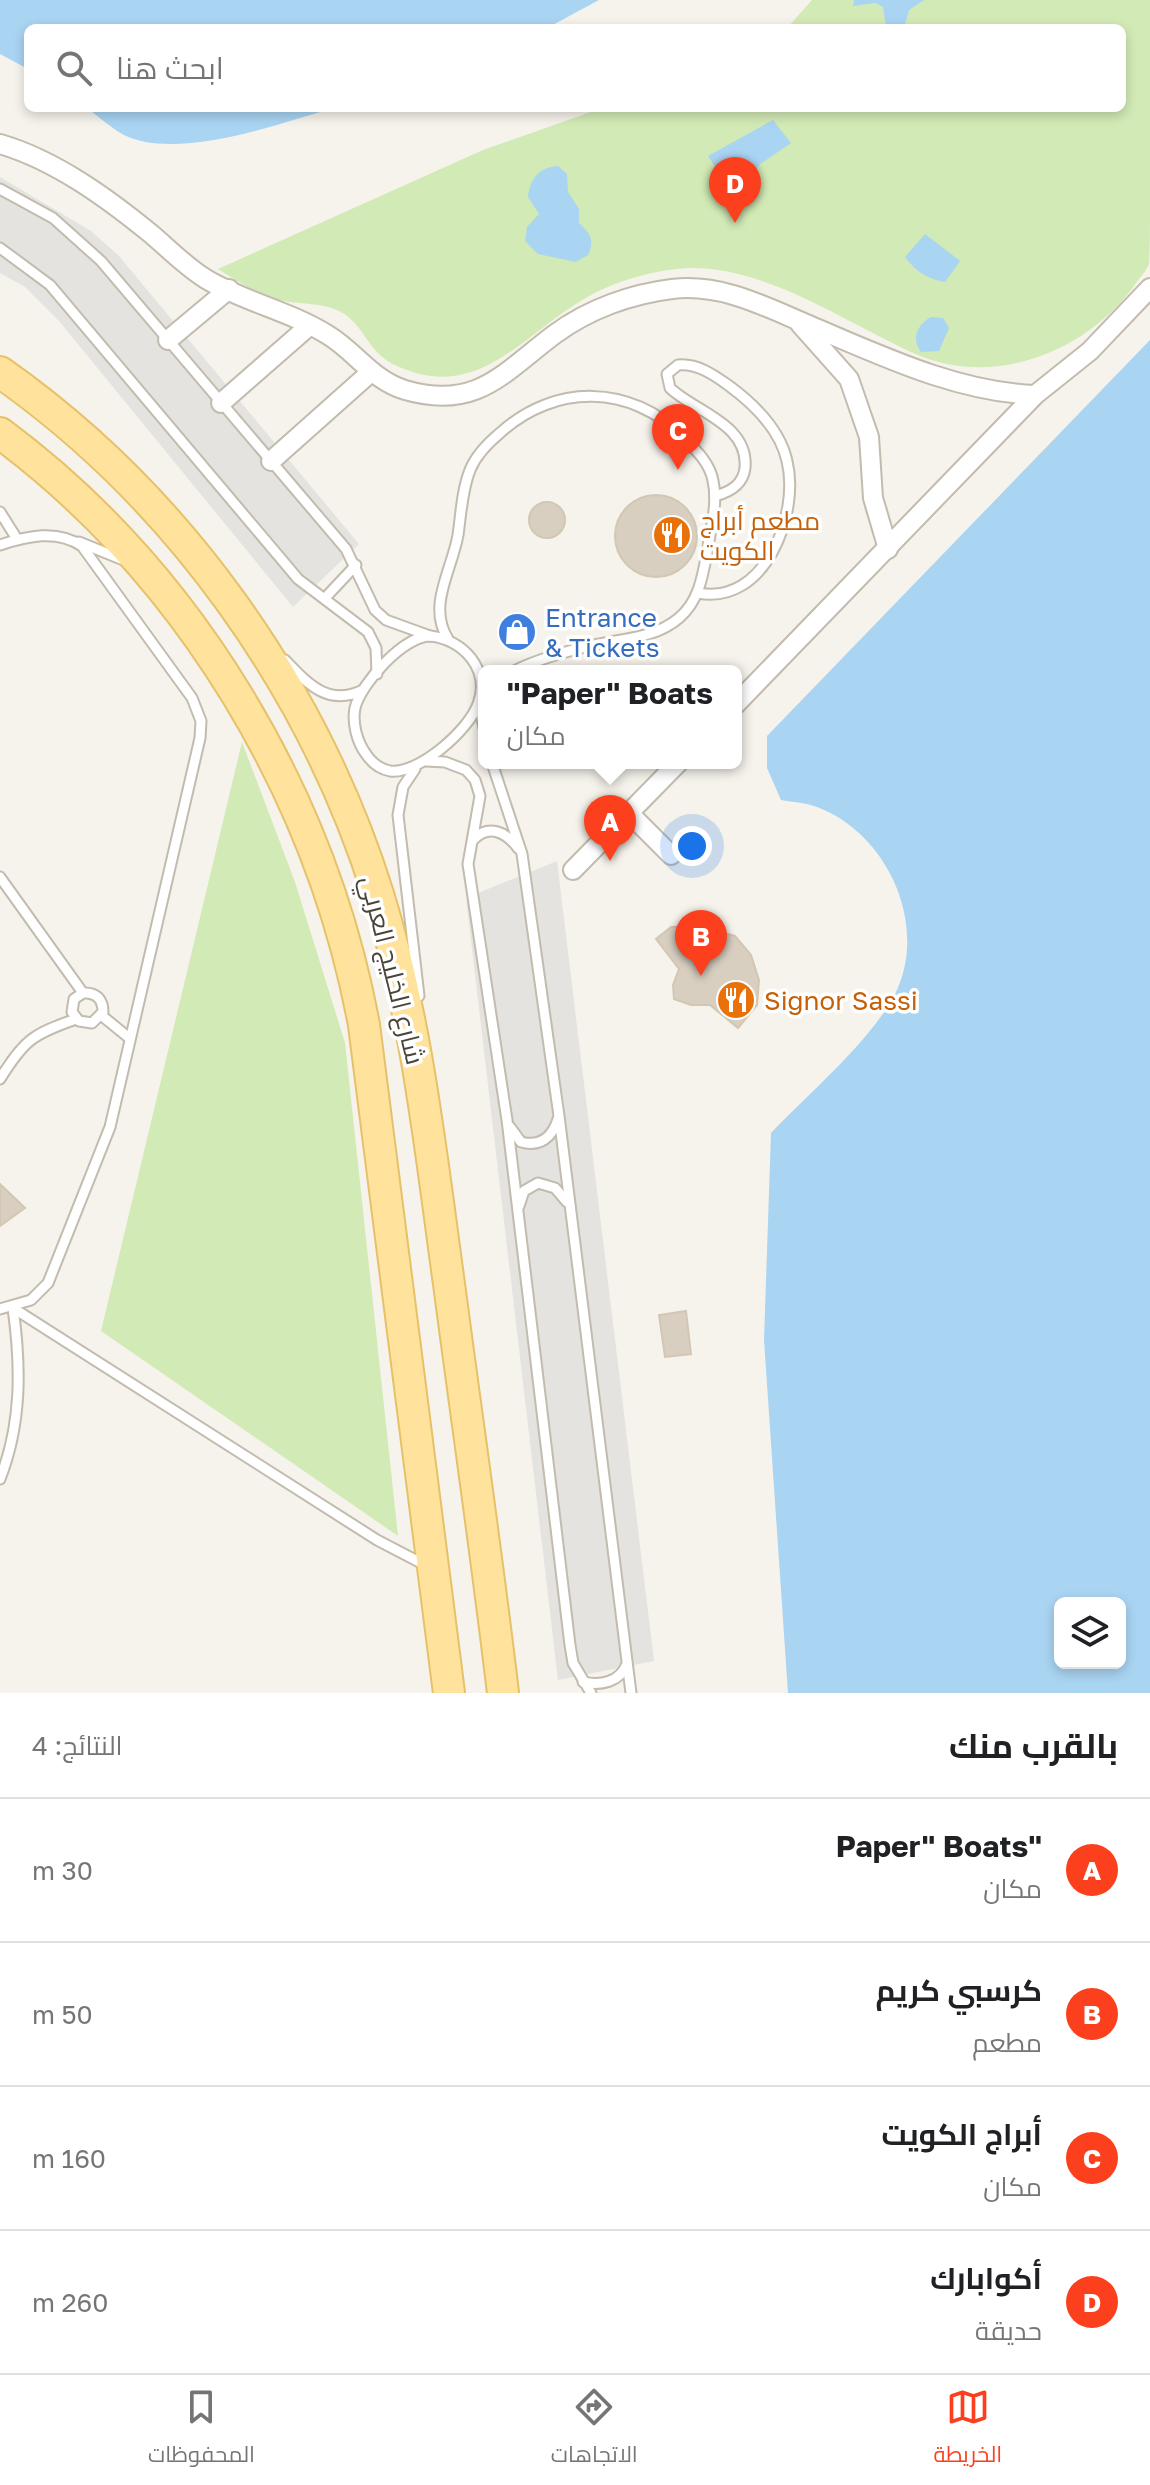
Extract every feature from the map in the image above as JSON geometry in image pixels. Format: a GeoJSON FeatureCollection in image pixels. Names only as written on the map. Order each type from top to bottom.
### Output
{"type":"FeatureCollection","features":[{"type":"Feature","properties":{"kind":"main road","name":"شارع الخليج العربي"},"geometry":{"type":"LineString","coordinates":[[0,372],[36,399],[146,502],[239,611],[292,694],[363,851],[401,984],[425,1111],[503,1693]]}},
{"type":"Feature","properties":{"kind":"main road","name":"شارع الخليج العربي"},"geometry":{"type":"LineString","coordinates":[[0,433],[41,464],[108,526],[161,591],[251,716],[278,768],[331,894],[355,980],[386,1179],[449,1693]]}},
{"type":"Feature","properties":{"kind":"main road"},"geometry":{"type":"LineString","coordinates":[[386,1179],[394,1164],[411,1158],[427,1165],[434,1174]]}},
{"type":"Feature","properties":{"kind":"street"},"geometry":{"type":"LineString","coordinates":[[0,144],[17,149],[109,200],[206,279],[309,326],[346,348],[381,382],[407,391],[433,396],[460,394],[491,384],[515,369],[556,333],[610,302],[675,288],[739,294],[890,359],[962,384],[1007,394],[1035,395]]}},
{"type":"Feature","properties":{"kind":"street"},"geometry":{"type":"LineString","coordinates":[[742,698],[1035,395],[1090,351],[1150,288]]}},
{"type":"Feature","properties":{"kind":"street"},"geometry":{"type":"LineString","coordinates":[[168,340],[229,289]]}},
{"type":"Feature","properties":{"kind":"street"},"geometry":{"type":"LineString","coordinates":[[797,320],[849,379],[869,437],[873,498],[888,549]]}},
{"type":"Feature","properties":{"kind":"street"},"geometry":{"type":"LineString","coordinates":[[221,403],[309,326]]}},
{"type":"Feature","properties":{"kind":"street"},"geometry":{"type":"LineString","coordinates":[[271,461],[371,372]]}},
{"type":"Feature","properties":{"kind":"street"},"geometry":{"type":"LineString","coordinates":[[573,870],[672,769]]}},
{"type":"Feature","properties":{"kind":"street"},"geometry":{"type":"LineString","coordinates":[[629,813],[671,855]]}},
{"type":"Feature","properties":{"kind":"lane"},"geometry":{"type":"LineString","coordinates":[[0,189],[41,209],[79,239],[271,461],[356,565],[375,610],[386,620],[430,636],[448,639],[465,649],[478,673]]}},
{"type":"Feature","properties":{"kind":"lane"},"geometry":{"type":"LineString","coordinates":[[0,248],[50,285],[291,572],[372,638],[378,659],[377,674]]}},
{"type":"Feature","properties":{"kind":"lane"},"geometry":{"type":"LineString","coordinates":[[0,363],[36,399]]}},
{"type":"Feature","properties":{"kind":"lane"},"geometry":{"type":"LineString","coordinates":[[698,593],[730,590],[765,563],[784,525],[789,472],[775,433],[745,397],[704,370],[678,365],[667,374],[670,388],[719,422],[743,449],[745,469],[739,483],[715,496]]}},
{"type":"Feature","properties":{"kind":"lane"},"geometry":{"type":"LineString","coordinates":[[448,639],[439,620],[439,599],[454,557],[470,470],[494,438],[535,408],[565,398],[615,396],[638,405],[679,432],[699,453],[711,473],[715,496],[698,593],[686,612],[658,631],[595,645],[533,665]]}},
{"type":"Feature","properties":{"kind":"lane"},"geometry":{"type":"LineString","coordinates":[[0,512],[17,539]]}},
{"type":"Feature","properties":{"kind":"lane"},"geometry":{"type":"LineString","coordinates":[[0,545],[17,539],[48,535],[72,540],[119,557],[161,591]]}},
{"type":"Feature","properties":{"kind":"lane"},"geometry":{"type":"LineString","coordinates":[[0,1309],[13,1308],[38,1295],[52,1273],[110,1127],[128,1037],[200,738],[201,721],[196,705],[90,555],[72,540]]}},
{"type":"Feature","properties":{"kind":"lane"},"geometry":{"type":"LineString","coordinates":[[325,598],[356,565]]}},
{"type":"Feature","properties":{"kind":"lane"},"geometry":{"type":"LineString","coordinates":[[239,611],[315,690],[340,697],[363,690]]}},
{"type":"Feature","properties":{"kind":"lane"},"geometry":{"type":"LineString","coordinates":[[430,636],[403,644],[363,690],[355,707],[355,724],[367,757],[388,771],[416,767],[467,721],[478,702]]}},
{"type":"Feature","properties":{"kind":"lane"},"geometry":{"type":"LineString","coordinates":[[426,761],[457,765],[475,780],[480,810],[469,848],[468,864],[507,1120],[570,1645],[583,1682],[591,1693]]}},
{"type":"Feature","properties":{"kind":"lane"},"geometry":{"type":"LineString","coordinates":[[416,767],[403,787],[398,815],[417,978],[425,1111]]}},
{"type":"Feature","properties":{"kind":"lane"},"geometry":{"type":"LineString","coordinates":[[494,769],[522,854],[559,1116],[631,1693]]}},
{"type":"Feature","properties":{"kind":"lane"},"geometry":{"type":"LineString","coordinates":[[469,848],[478,834],[495,831],[508,836],[522,854]]}},
{"type":"Feature","properties":{"kind":"lane"},"geometry":{"type":"LineString","coordinates":[[0,877],[83,993],[99,998],[101,1015],[128,1037]]}},
{"type":"Feature","properties":{"kind":"lane"},"geometry":{"type":"LineString","coordinates":[[76,1019],[72,1004],[83,993]]}},
{"type":"Feature","properties":{"kind":"lane"},"geometry":{"type":"LineString","coordinates":[[0,1079],[16,1052],[34,1034],[76,1019],[92,1023],[101,1015]]}},
{"type":"Feature","properties":{"kind":"lane"},"geometry":{"type":"LineString","coordinates":[[507,1120],[516,1139],[535,1144],[552,1133],[559,1116]]}},
{"type":"Feature","properties":{"kind":"lane"},"geometry":{"type":"LineString","coordinates":[[518,1216],[522,1194],[538,1183],[555,1188],[570,1209]]}},
{"type":"Feature","properties":{"kind":"lane"},"geometry":{"type":"LineString","coordinates":[[0,1479],[10,1453],[17,1408],[13,1308]]}},
{"type":"Feature","properties":{"kind":"lane"},"geometry":{"type":"LineString","coordinates":[[13,1308],[377,1540],[434,1569]]}},
{"type":"Feature","properties":{"kind":"lane"},"geometry":{"type":"LineString","coordinates":[[494,1614],[514,1693]]}},
{"type":"Feature","properties":{"kind":"lane"},"geometry":{"type":"LineString","coordinates":[[583,1682],[610,1681],[622,1673],[627,1663]]}},
{"type":"Feature","properties":{"kind":"green space"},"geometry":{"type":"Polygon","coordinates":[[[812,0],[1150,0],[1150,219],[1149,264],[1146,270],[1114,309],[1091,329],[1065,345],[1008,365],[978,367],[947,364],[918,355],[778,287],[720,270],[691,268],[636,277],[608,287],[561,314],[498,360],[475,371],[452,376],[426,375],[397,366],[379,354],[356,324],[341,312],[320,305],[274,299],[218,269],[483,150],[591,112],[1126,112],[1126,24],[791,24],[812,0]]]}},
{"type":"Feature","properties":{"kind":"green space"},"geometry":{"type":"Polygon","coordinates":[[[242,742],[295,882],[345,1043],[398,1536],[101,1331],[242,742]]]}},
{"type":"Feature","properties":{"kind":"shaded area"},"geometry":{"type":"Polygon","coordinates":[[[0,177],[91,231],[118,255],[359,544],[293,607],[59,321],[25,287],[0,273],[0,177]]]}},
{"type":"Feature","properties":{"kind":"shaded area"},"geometry":{"type":"Polygon","coordinates":[[[557,861],[654,1661],[558,1680],[466,898],[557,861]]]}},
{"type":"Feature","properties":{"kind":"water"},"geometry":{"type":"Polygon","coordinates":[[[0,0],[599,0],[554,24],[24,24],[24,67],[0,54],[0,0]]]}},
{"type":"Feature","properties":{"kind":"water"},"geometry":{"type":"Polygon","coordinates":[[[854,0],[924,0],[909,10],[905,24],[885,24],[883,7],[876,3],[853,6],[854,0]]]}},
{"type":"Feature","properties":{"kind":"water"},"geometry":{"type":"Polygon","coordinates":[[[92,112],[320,112],[227,138],[169,144],[144,142],[122,134],[92,112]]]}},
{"type":"Feature","properties":{"kind":"water"},"geometry":{"type":"Polygon","coordinates":[[[773,120],[791,143],[760,164],[737,200],[708,156],[773,120]]]}},
{"type":"Feature","properties":{"kind":"water"},"geometry":{"type":"Polygon","coordinates":[[[558,166],[567,174],[568,192],[579,209],[579,223],[591,241],[588,255],[576,262],[538,254],[525,241],[527,227],[539,214],[528,197],[531,185],[541,172],[558,166]]]}},
{"type":"Feature","properties":{"kind":"water"},"geometry":{"type":"Polygon","coordinates":[[[925,234],[960,261],[945,282],[923,274],[905,257],[925,234]]]}},
{"type":"Feature","properties":{"kind":"water"},"geometry":{"type":"Polygon","coordinates":[[[931,317],[943,318],[949,328],[939,351],[921,352],[916,342],[917,332],[931,317]]]}},
{"type":"Feature","properties":{"kind":"water"},"geometry":{"type":"Polygon","coordinates":[[[1150,340],[1150,1693],[788,1693],[764,1340],[771,1133],[860,1042],[890,1003],[906,959],[907,932],[903,905],[880,856],[841,819],[817,807],[781,800],[767,768],[767,736],[1150,340]]]}},
{"type":"Feature","properties":{"kind":"building"},"geometry":{"type":"Polygon","coordinates":[[[656,495],[672,498],[685,507],[694,520],[697,536],[694,552],[685,565],[672,574],[656,577],[640,574],[627,565],[618,552],[615,536],[618,520],[627,507],[640,498],[656,495]]]}},
{"type":"Feature","properties":{"kind":"building"},"geometry":{"type":"Polygon","coordinates":[[[547,502],[560,507],[565,520],[560,533],[547,538],[534,533],[529,520],[534,507],[547,502]]]}},
{"type":"Feature","properties":{"kind":"building"},"geometry":{"type":"Polygon","coordinates":[[[697,926],[735,936],[751,955],[759,980],[757,1005],[738,1028],[710,1005],[691,1005],[674,999],[673,985],[679,969],[656,939],[671,927],[697,926]]]}},
{"type":"Feature","properties":{"kind":"building"},"geometry":{"type":"Polygon","coordinates":[[[0,1184],[25,1208],[0,1226],[0,1184]]]}},
{"type":"Feature","properties":{"kind":"building"},"geometry":{"type":"Polygon","coordinates":[[[686,1311],[691,1354],[665,1357],[659,1315],[686,1311]]]}},
{"type":"Feature","properties":{"kind":"place","name":"أكوابارك"},"geometry":{"type":"Point","coordinates":[735,223]}},
{"type":"Feature","properties":{"kind":"place","name":"أبراج الكويت"},"geometry":{"type":"Point","coordinates":[678,470]}},
{"type":"Feature","properties":{"kind":"place","name":"مطعم أبراج الكويت"},"geometry":{"type":"Point","coordinates":[672,535]}},
{"type":"Feature","properties":{"kind":"place","name":"Entrance & Tickets"},"geometry":{"type":"Point","coordinates":[517,632]}},
{"type":"Feature","properties":{"kind":"place","name":"\"Paper\" Boats"},"geometry":{"type":"Point","coordinates":[610,861]}},
{"type":"Feature","properties":{"kind":"place","name":"كرسبي كريم"},"geometry":{"type":"Point","coordinates":[701,976]}},
{"type":"Feature","properties":{"kind":"place","name":"Signor Sassi"},"geometry":{"type":"Point","coordinates":[736,1000]}}]}
